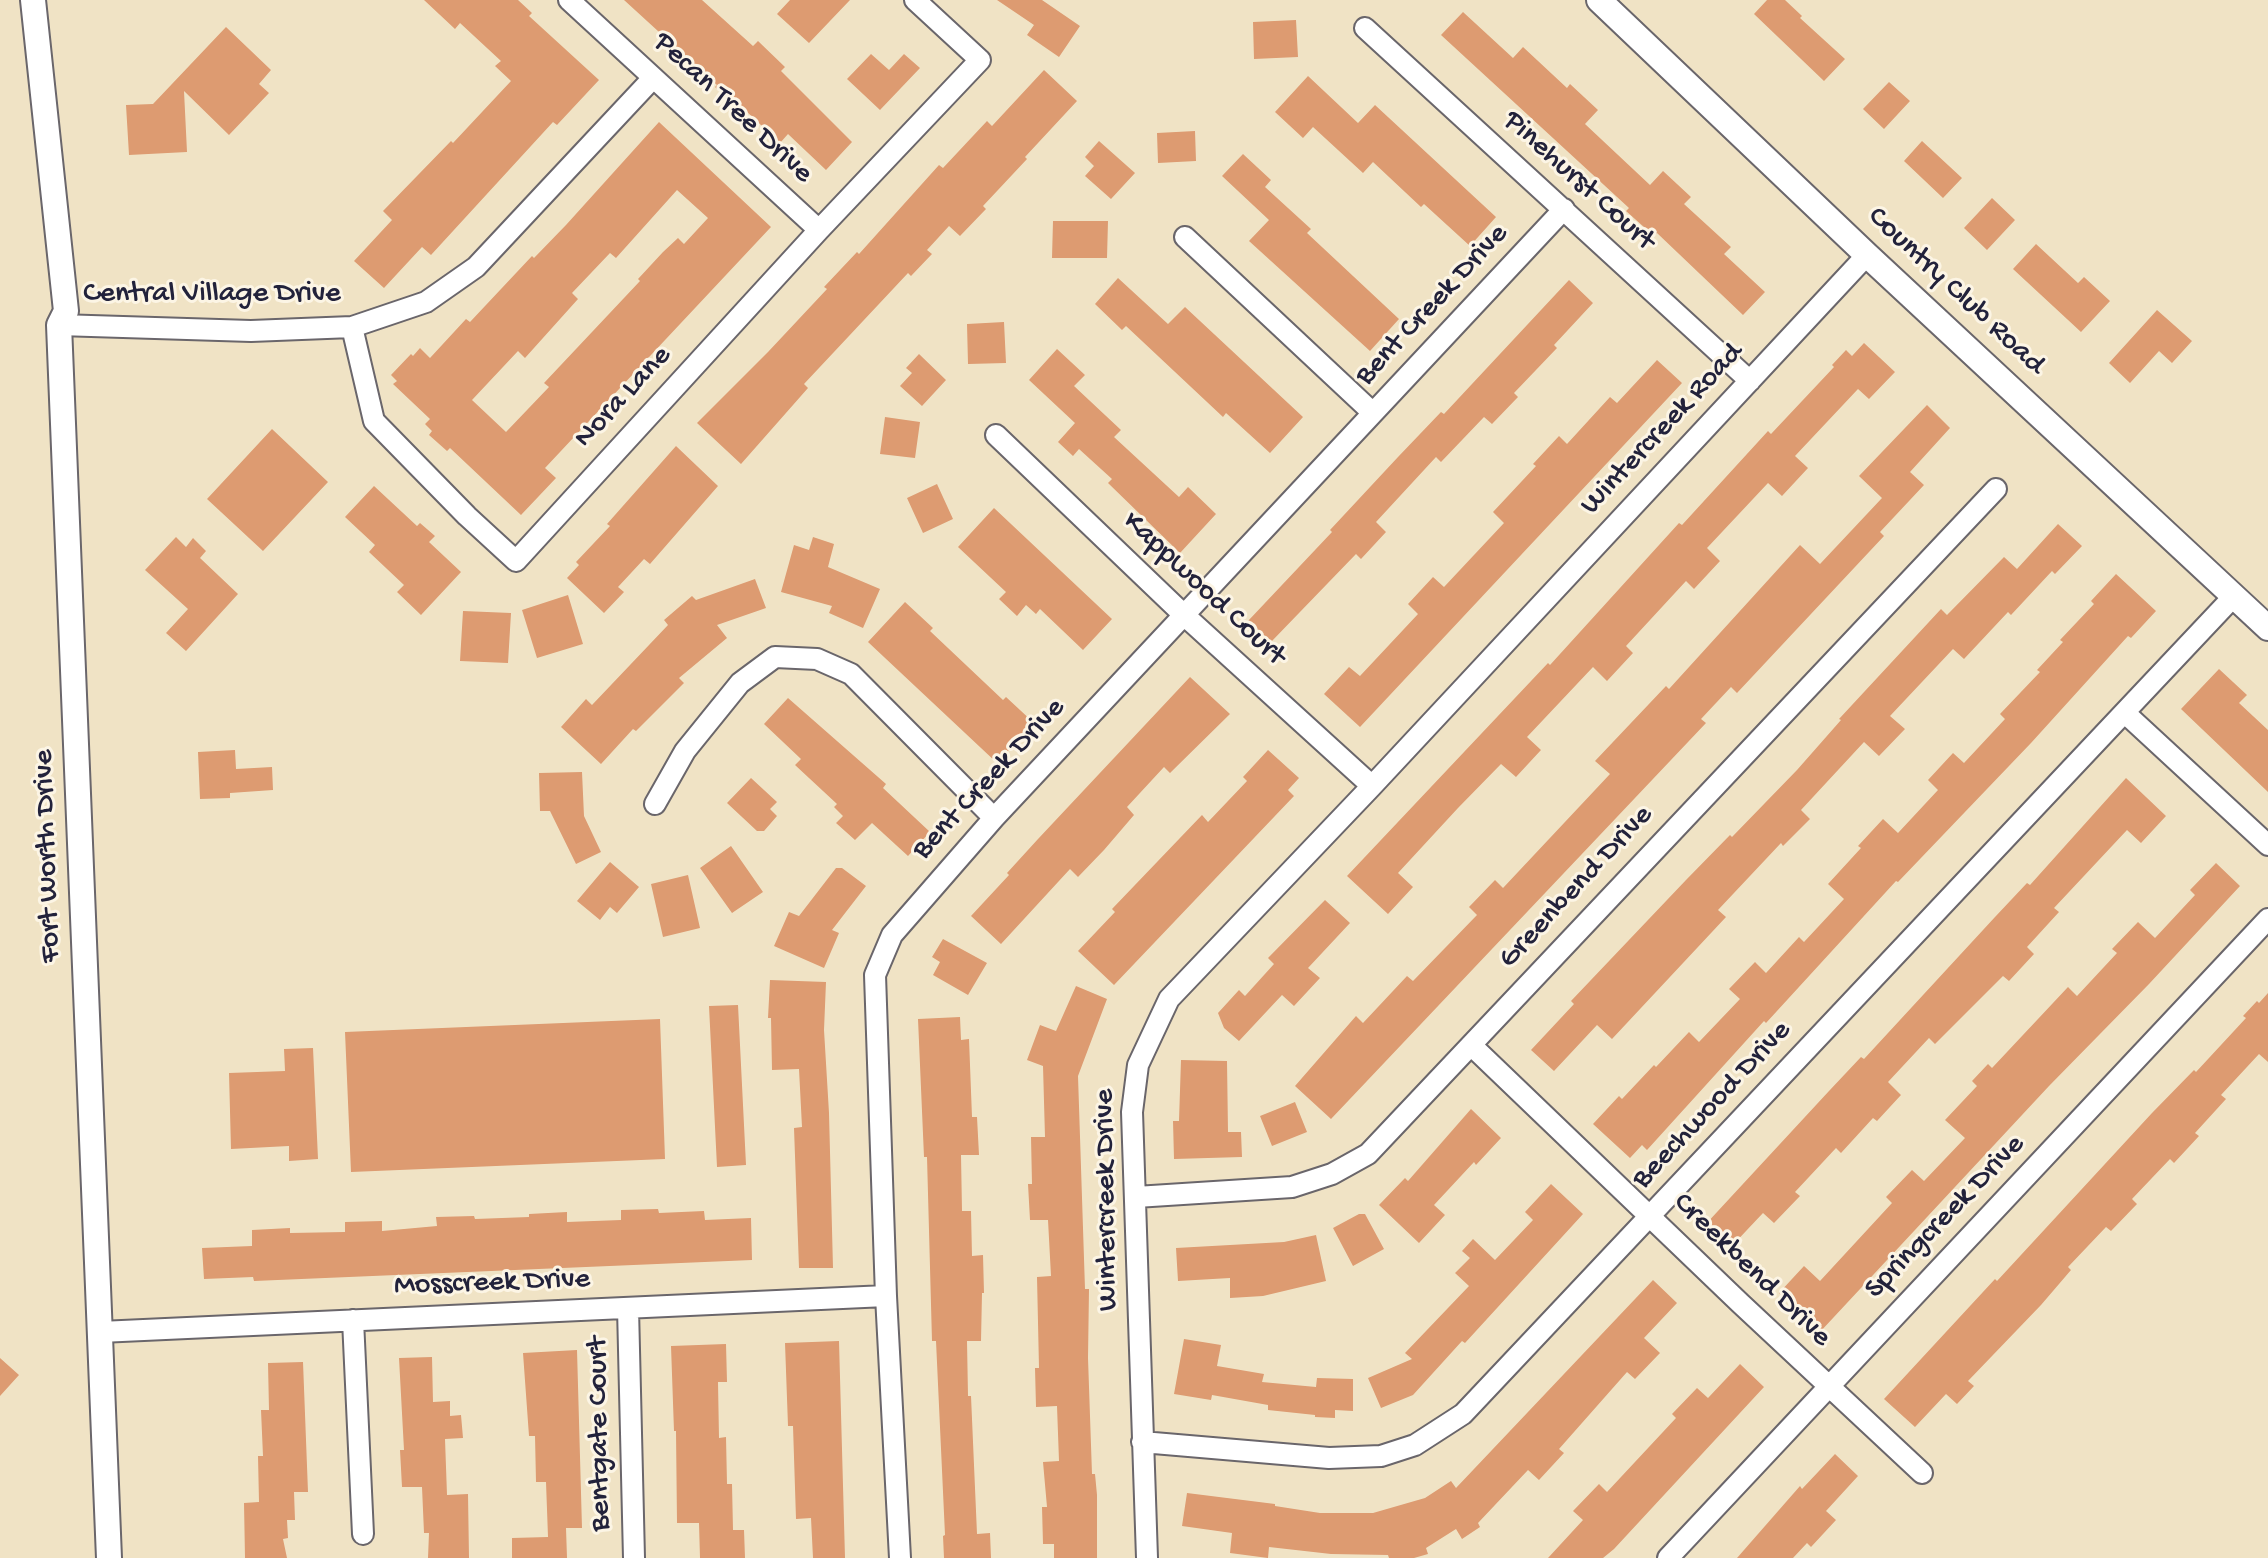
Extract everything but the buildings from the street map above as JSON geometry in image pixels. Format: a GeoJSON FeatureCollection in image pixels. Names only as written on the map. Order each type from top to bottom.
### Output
{"type":"FeatureCollection","features":[{"type":"Feature","properties":{"kind":"main road","name":"Fort Worth Drive"},"geometry":{"type":"LineString","coordinates":[[33,0],[66,311],[59,325],[109,1558]]}},
{"type":"Feature","properties":{"kind":"main road","name":"Fort Worth Drive"},"geometry":{"type":"LineString","coordinates":[[50,0],[50,154]]}},
{"type":"Feature","properties":{"kind":"main road","name":"Country Club Road"},"geometry":{"type":"LineString","coordinates":[[1599,0],[1867,255],[2268,628]]}},
{"type":"Feature","properties":{"kind":"street","name":"Pecan Tree Drive"},"geometry":{"type":"LineString","coordinates":[[569,0],[819,230]]}},
{"type":"Feature","properties":{"kind":"street","name":"Nora Lane"},"geometry":{"type":"LineString","coordinates":[[352,327],[374,421],[516,561],[819,230],[980,60],[915,0]]}},
{"type":"Feature","properties":{"kind":"street","name":"Pinehurst Court"},"geometry":{"type":"LineString","coordinates":[[1365,28],[1750,381]]}},
{"type":"Feature","properties":{"kind":"street","name":"Central Village Drive"},"geometry":{"type":"LineString","coordinates":[[59,325],[251,331],[352,327],[426,302],[476,267],[653,78]]}},
{"type":"Feature","properties":{"kind":"street","name":"Bent Creek Drive"},"geometry":{"type":"LineString","coordinates":[[900,1558],[886,1296],[875,975],[892,935],[994,818],[1564,209]]}},
{"type":"Feature","properties":{"kind":"street"},"geometry":{"type":"LineString","coordinates":[[1185,237],[1373,413]]}},
{"type":"Feature","properties":{"kind":"street","name":"Wintercreek Road"},"geometry":{"type":"LineString","coordinates":[[1503,645],[1867,255]]}},
{"type":"Feature","properties":{"kind":"street","name":"Kappwood Court"},"geometry":{"type":"LineString","coordinates":[[996,435],[1184,615],[1372,786]]}},
{"type":"Feature","properties":{"kind":"street","name":"Greenbend Drive"},"geometry":{"type":"LineString","coordinates":[[1136,1197],[1292,1187],[1332,1174],[1368,1154],[1996,489]]}},
{"type":"Feature","properties":{"kind":"street","name":"Beechwood Drive"},"geometry":{"type":"LineString","coordinates":[[1142,1442],[1329,1458],[1381,1456],[1415,1445],[1463,1414],[2234,596]]}},
{"type":"Feature","properties":{"kind":"street","name":"Wintercreek Drive"},"geometry":{"type":"LineString","coordinates":[[1147,1558],[1132,1112],[1138,1065],[1169,999],[1503,645]]}},
{"type":"Feature","properties":{"kind":"street"},"geometry":{"type":"LineString","coordinates":[[655,804],[685,751],[740,683],[775,657],[817,659],[851,674],[994,818]]}},
{"type":"Feature","properties":{"kind":"street"},"geometry":{"type":"LineString","coordinates":[[2125,713],[2268,845]]}},
{"type":"Feature","properties":{"kind":"street","name":"Springcreek Drive"},"geometry":{"type":"LineString","coordinates":[[1668,1558],[2268,919]]}},
{"type":"Feature","properties":{"kind":"street","name":"Creekbend Drive"},"geometry":{"type":"LineString","coordinates":[[1471,1045],[1922,1473]]}},
{"type":"Feature","properties":{"kind":"street","name":"Mosscreek Drive"},"geometry":{"type":"LineString","coordinates":[[100,1332],[886,1296]]}},
{"type":"Feature","properties":{"kind":"street","name":"Bentgate Court"},"geometry":{"type":"LineString","coordinates":[[628,1308],[634,1558]]}},
{"type":"Feature","properties":{"kind":"street"},"geometry":{"type":"LineString","coordinates":[[353,1320],[363,1534]]}}]}
